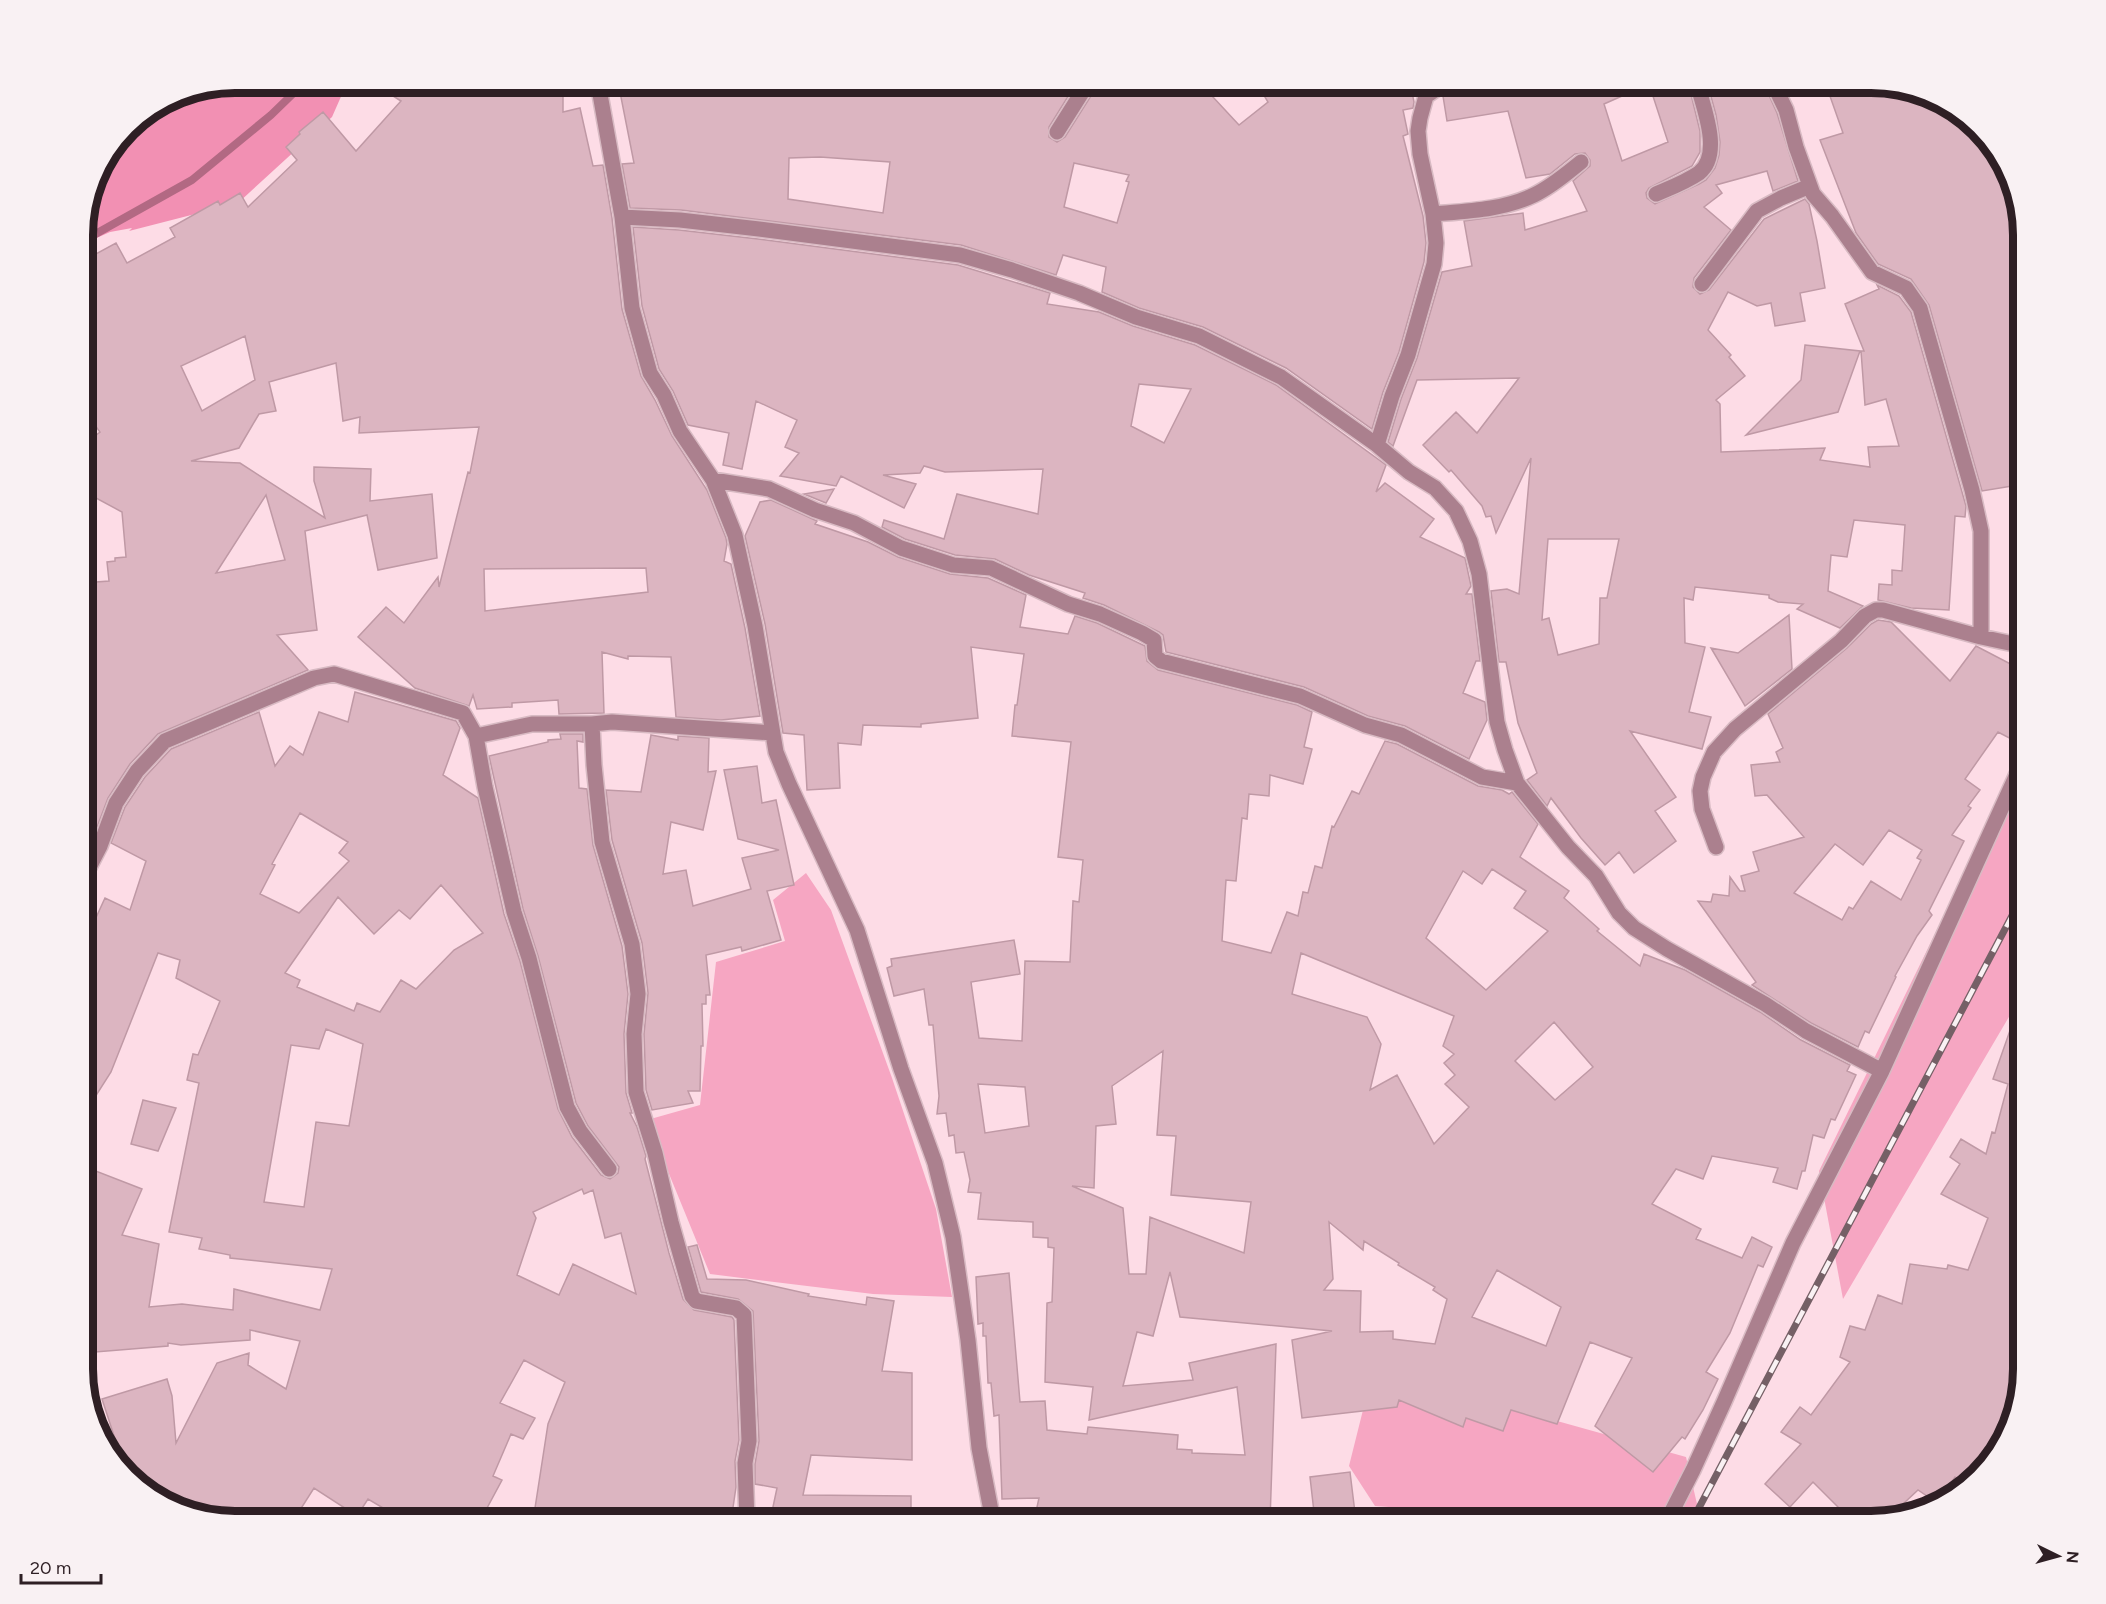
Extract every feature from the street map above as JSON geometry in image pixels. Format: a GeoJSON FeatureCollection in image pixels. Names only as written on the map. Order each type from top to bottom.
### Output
{"type":"FeatureCollection","features":[{"type":"Feature","properties":{"kind":"street"},"geometry":{"type":"LineString","coordinates":[[600,93],[622,217],[632,308],[650,373],[664,395],[681,431],[713,480],[735,535],[755,626],[776,752],[857,930],[935,1163],[953,1238],[968,1340],[979,1448],[991,1511]]}},
{"type":"Feature","properties":{"kind":"street"},"geometry":{"type":"LineString","coordinates":[[1057,132],[1081,93]]}},
{"type":"Feature","properties":{"kind":"street"},"geometry":{"type":"LineString","coordinates":[[1377,445],[1392,396],[1408,356],[1434,264],[1436,243],[1433,214],[1420,154],[1418,132],[1423,93]]}},
{"type":"Feature","properties":{"kind":"street"},"geometry":{"type":"LineString","coordinates":[[1656,194],[1700,172],[1708,159],[1711,144],[1699,93]]}},
{"type":"Feature","properties":{"kind":"street"},"geometry":{"type":"LineString","coordinates":[[1778,93],[1786,110],[1813,194],[1832,216],[1872,272],[1906,288],[1920,308],[1972,489],[1981,531],[1981,638]]}},
{"type":"Feature","properties":{"kind":"street"},"geometry":{"type":"LineString","coordinates":[[1433,214],[1490,209],[1512,204],[1544,190],[1581,162]]}},
{"type":"Feature","properties":{"kind":"street"},"geometry":{"type":"LineString","coordinates":[[1702,284],[1757,211],[1810,186]]}},
{"type":"Feature","properties":{"kind":"street"},"geometry":{"type":"LineString","coordinates":[[622,217],[714,224],[951,254],[1012,270],[1079,293],[1136,317],[1199,336],[1281,377],[1377,445],[1409,472],[1435,488],[1456,511],[1470,541],[1479,574],[1497,722],[1504,750],[1517,783],[1568,847],[1596,876],[1619,913],[1634,928],[1667,949],[1765,1004],[1806,1031],[1882,1071]]}},
{"type":"Feature","properties":{"kind":"street"},"geometry":{"type":"LineString","coordinates":[[713,480],[769,489],[815,510],[854,523],[901,548],[953,565],[991,568],[1068,604],[1100,614],[1142,633],[1154,640],[1155,656],[1161,661],[1300,696],[1365,725],[1401,735],[1482,777],[1517,783]]}},
{"type":"Feature","properties":{"kind":"street"},"geometry":{"type":"LineString","coordinates":[[1716,847],[1702,809],[1701,791],[1702,777],[1714,752],[1735,729],[1840,641],[1865,616],[1876,610],[1883,610],[1981,638],[2013,644]]}},
{"type":"Feature","properties":{"kind":"street"},"geometry":{"type":"LineString","coordinates":[[93,860],[116,803],[137,771],[165,741],[314,678],[334,674],[463,713],[476,736],[484,787],[514,912],[529,958],[567,1107],[580,1131],[609,1169]]}},
{"type":"Feature","properties":{"kind":"street"},"geometry":{"type":"LineString","coordinates":[[476,736],[532,724],[612,722],[773,733]]}},
{"type":"Feature","properties":{"kind":"street"},"geometry":{"type":"LineString","coordinates":[[592,724],[602,842],[632,944],[638,994],[634,1034],[636,1092],[655,1153],[670,1222],[692,1296],[696,1301],[736,1308],[744,1315],[749,1431],[745,1463],[747,1511]]}},
{"type":"Feature","properties":{"kind":"street"},"geometry":{"type":"LineString","coordinates":[[1671,1511],[1720,1412],[1793,1243],[1882,1071],[2013,784]]}},
{"type":"Feature","properties":{"kind":"shaded area"},"geometry":{"type":"Polygon","coordinates":[[[343,93],[332,117],[238,203],[129,231],[132,228],[110,232],[93,240],[96,207],[108,172],[128,141],[141,128],[164,112],[189,101],[216,94],[343,93]]]}},
{"type":"Feature","properties":{"kind":"shaded area"},"geometry":{"type":"Polygon","coordinates":[[[2013,774],[2013,1010],[1843,1299],[1819,1171],[2013,774]]]}},
{"type":"Feature","properties":{"kind":"shaded area"},"geometry":{"type":"Polygon","coordinates":[[[806,873],[831,910],[892,1078],[936,1209],[952,1297],[873,1294],[710,1274],[647,1120],[700,1105],[716,962],[785,941],[773,900],[806,873]]]}},
{"type":"Feature","properties":{"kind":"shaded area"},"geometry":{"type":"Polygon","coordinates":[[[1464,1395],[1686,1457],[1699,1511],[1430,1511],[1375,1506],[1349,1466],[1365,1402],[1464,1395]]]}},
{"type":"Feature","properties":{"kind":"building"},"geometry":{"type":"Polygon","coordinates":[[[388,93],[563,93],[563,112],[580,108],[593,166],[603,165],[612,218],[622,309],[641,376],[672,436],[707,490],[726,538],[724,561],[731,564],[760,716],[721,720],[676,717],[671,657],[628,656],[628,659],[602,652],[604,713],[559,714],[558,700],[512,703],[512,707],[477,709],[473,695],[469,706],[415,688],[358,637],[386,607],[404,623],[438,577],[439,587],[468,472],[470,473],[479,427],[359,433],[360,417],[343,421],[336,363],[269,382],[276,411],[259,414],[239,448],[191,461],[240,463],[325,518],[314,481],[314,467],[371,469],[370,501],[432,494],[437,558],[378,570],[367,515],[305,531],[317,630],[277,635],[308,670],[158,734],[130,764],[108,798],[94,835],[93,582],[109,581],[107,562],[115,561],[115,558],[126,557],[122,512],[93,496],[93,437],[100,432],[93,423],[93,256],[116,243],[127,263],[175,237],[170,228],[218,201],[220,205],[240,193],[248,207],[297,160],[286,147],[300,134],[299,132],[323,112],[356,151],[401,101],[388,93]],[[245,336],[181,366],[202,411],[255,380],[245,336]],[[266,495],[216,573],[285,560],[266,495]],[[646,568],[484,569],[485,611],[648,592],[646,568]]]}},
{"type":"Feature","properties":{"kind":"building"},"geometry":{"type":"Polygon","coordinates":[[[620,93],[1070,93],[1049,127],[1049,137],[1057,142],[1065,137],[1093,93],[1209,93],[1239,125],[1268,102],[1263,93],[1412,93],[1413,108],[1403,110],[1408,134],[1403,136],[1423,216],[1426,243],[1424,262],[1399,352],[1383,392],[1372,429],[1286,368],[1203,327],[1139,308],[1102,292],[1106,267],[1063,255],[1056,275],[961,245],[681,210],[630,208],[622,164],[634,163],[620,93]],[[820,157],[789,158],[788,199],[883,213],[890,162],[820,157]],[[1074,163],[1064,207],[1117,223],[1129,175],[1074,163]]]}},
{"type":"Feature","properties":{"kind":"building"},"geometry":{"type":"Polygon","coordinates":[[[1459,93],[1629,93],[1604,104],[1622,161],[1668,142],[1652,93],[1691,93],[1700,131],[1700,152],[1692,166],[1649,188],[1646,193],[1647,198],[1655,204],[1706,180],[1715,168],[1720,142],[1710,93],[1768,93],[1777,113],[1798,181],[1773,191],[1767,171],[1716,185],[1722,193],[1704,207],[1731,230],[1694,278],[1693,287],[1700,294],[1709,290],[1764,219],[1805,199],[1809,204],[1825,288],[1800,293],[1805,321],[1775,326],[1771,303],[1757,306],[1728,292],[1708,330],[1731,355],[1729,357],[1745,376],[1716,400],[1720,404],[1721,452],[1825,448],[1820,460],[1870,467],[1868,447],[1899,446],[1886,399],[1865,405],[1861,351],[1864,351],[1845,304],[1879,289],[1877,285],[1899,296],[1911,312],[1966,506],[1965,517],[1955,516],[1949,610],[1911,608],[1878,600],[1879,584],[1892,585],[1892,570],[1902,571],[1905,525],[1854,520],[1847,557],[1831,555],[1828,591],[1863,606],[1840,628],[1797,609],[1803,604],[1778,602],[1769,598],[1769,595],[1695,587],[1693,600],[1684,598],[1685,643],[1705,647],[1689,712],[1711,717],[1702,749],[1630,731],[1676,797],[1655,811],[1676,841],[1634,873],[1619,852],[1605,865],[1551,798],[1547,806],[1527,780],[1537,773],[1518,723],[1506,662],[1499,662],[1491,591],[1507,589],[1519,594],[1531,458],[1496,533],[1491,516],[1486,517],[1482,506],[1451,470],[1449,472],[1423,445],[1456,412],[1477,433],[1519,378],[1417,380],[1393,446],[1388,442],[1417,358],[1442,272],[1472,266],[1464,221],[1523,213],[1525,230],[1587,211],[1573,181],[1590,166],[1590,160],[1585,153],[1575,154],[1550,174],[1526,178],[1508,111],[1447,121],[1443,96],[1459,93]],[[1548,539],[1542,620],[1549,618],[1558,655],[1599,644],[1600,598],[1607,598],[1619,539],[1548,539]]]}},
{"type":"Feature","properties":{"kind":"building"},"geometry":{"type":"Polygon","coordinates":[[[1829,93],[1871,93],[1899,96],[1934,108],[1950,117],[1951,121],[1954,120],[1958,122],[1984,148],[1998,172],[2008,198],[2013,235],[2013,486],[1982,491],[1929,305],[1911,279],[1878,264],[1856,233],[1820,140],[1843,133],[1829,93]]]}},
{"type":"Feature","properties":{"kind":"building"},"geometry":{"type":"Polygon","coordinates":[[[633,227],[758,239],[958,265],[1050,293],[1047,304],[1099,312],[1133,326],[1195,345],[1276,385],[1386,465],[1376,492],[1385,483],[1434,519],[1420,537],[1465,558],[1471,586],[1466,594],[1472,594],[1480,661],[1476,661],[1463,693],[1485,702],[1487,720],[1469,759],[1405,726],[1368,716],[1304,687],[1166,652],[1163,635],[1159,632],[1104,605],[1083,598],[1085,593],[1029,575],[995,559],[955,555],[905,539],[882,527],[884,520],[944,539],[957,494],[1038,514],[1043,469],[945,472],[924,466],[920,473],[883,475],[916,484],[904,508],[841,476],[836,486],[780,476],[799,453],[785,447],[797,420],[756,401],[742,469],[723,465],[729,433],[688,425],[673,391],[659,369],[642,306],[633,227]],[[1139,384],[1131,426],[1164,443],[1191,389],[1139,384]]]}},
{"type":"Feature","properties":{"kind":"building"},"geometry":{"type":"Polygon","coordinates":[[[1805,345],[1860,351],[1838,412],[1746,435],[1801,380],[1805,345]]]}},
{"type":"Feature","properties":{"kind":"building"},"geometry":{"type":"Polygon","coordinates":[[[834,489],[826,503],[804,494],[834,489]]]}},
{"type":"Feature","properties":{"kind":"building"},"geometry":{"type":"Polygon","coordinates":[[[771,500],[817,521],[815,524],[868,542],[898,557],[950,574],[988,578],[1026,595],[1020,627],[1068,634],[1075,616],[1097,623],[1145,646],[1147,661],[1158,670],[1297,705],[1312,712],[1304,747],[1312,749],[1303,784],[1270,775],[1269,796],[1249,794],[1247,819],[1242,818],[1236,881],[1226,880],[1222,941],[1271,953],[1287,912],[1298,916],[1303,892],[1308,893],[1315,866],[1322,868],[1332,826],[1334,827],[1352,791],[1359,794],[1385,741],[1397,744],[1478,786],[1502,790],[1509,794],[1512,792],[1538,824],[1520,857],[1569,891],[1564,898],[1599,929],[1597,931],[1640,966],[1644,954],[1685,970],[1760,1012],[1801,1040],[1850,1065],[1847,1071],[1856,1075],[1835,1120],[1831,1119],[1824,1138],[1813,1135],[1805,1171],[1802,1171],[1797,1189],[1773,1182],[1778,1168],[1712,1156],[1703,1179],[1676,1169],[1652,1204],[1701,1229],[1696,1239],[1742,1258],[1752,1237],[1772,1247],[1763,1267],[1758,1265],[1730,1333],[1706,1372],[1718,1379],[1703,1410],[1685,1439],[1682,1437],[1653,1472],[1595,1426],[1632,1358],[1590,1342],[1557,1424],[1511,1410],[1503,1431],[1466,1418],[1463,1427],[1399,1400],[1397,1407],[1302,1418],[1292,1340],[1332,1331],[1180,1317],[1170,1272],[1153,1336],[1137,1332],[1123,1386],[1193,1380],[1189,1363],[1276,1344],[1270,1511],[1036,1511],[1039,1498],[1002,1499],[999,1415],[994,1416],[991,1383],[988,1383],[986,1336],[983,1336],[983,1323],[978,1324],[976,1277],[1009,1273],[1020,1402],[1045,1401],[1047,1430],[1087,1434],[1088,1427],[1178,1435],[1177,1449],[1192,1450],[1192,1453],[1245,1455],[1237,1387],[1089,1420],[1093,1387],[1045,1382],[1047,1303],[1052,1302],[1054,1248],[1048,1247],[1048,1238],[1033,1237],[1033,1222],[978,1219],[981,1193],[968,1192],[970,1180],[964,1152],[956,1153],[954,1135],[949,1136],[946,1113],[937,1114],[939,1096],[933,1025],[929,1025],[924,989],[894,996],[887,968],[892,966],[891,959],[1014,940],[1020,974],[971,982],[979,1038],[1022,1041],[1025,961],[1070,962],[1073,901],[1079,902],[1083,860],[1058,857],[1071,742],[1012,736],[1024,654],[971,647],[978,718],[921,724],[921,727],[863,725],[861,745],[838,743],[840,788],[807,790],[804,735],[783,733],[765,624],[745,536],[760,502],[771,500]],[[1492,869],[1482,884],[1463,871],[1426,938],[1486,990],[1548,931],[1514,908],[1526,891],[1492,869]],[[1301,953],[1292,994],[1367,1017],[1381,1044],[1370,1090],[1397,1075],[1434,1144],[1469,1107],[1445,1084],[1455,1075],[1444,1063],[1454,1054],[1443,1046],[1454,1016],[1301,953]],[[1554,1022],[1515,1061],[1555,1100],[1593,1067],[1554,1022]],[[1163,1051],[1112,1086],[1116,1124],[1096,1126],[1094,1188],[1072,1186],[1123,1208],[1129,1274],[1146,1274],[1150,1217],[1244,1253],[1251,1202],[1171,1195],[1176,1136],[1157,1135],[1163,1051]],[[978,1084],[985,1133],[1029,1126],[1025,1087],[978,1084]],[[1329,1222],[1333,1279],[1324,1290],[1361,1291],[1360,1332],[1393,1331],[1393,1339],[1435,1344],[1447,1299],[1433,1290],[1435,1287],[1364,1241],[1363,1250],[1329,1222]],[[1497,1270],[1472,1317],[1546,1346],[1561,1307],[1497,1270]]]}},
{"type":"Feature","properties":{"kind":"building"},"geometry":{"type":"Polygon","coordinates":[[[1789,615],[1792,669],[1745,706],[1711,648],[1738,653],[1789,615]]]}},
{"type":"Feature","properties":{"kind":"building"},"geometry":{"type":"Polygon","coordinates":[[[1878,620],[1891,622],[1950,681],[1976,646],[2013,665],[2013,740],[1998,732],[1965,779],[1980,790],[1968,806],[1971,808],[1952,835],[1964,841],[1929,911],[1932,915],[1917,936],[1895,976],[1869,1033],[1865,1031],[1858,1047],[1811,1023],[1752,985],[1756,982],[1698,901],[1711,902],[1713,894],[1729,896],[1730,877],[1740,891],[1745,891],[1741,876],[1759,871],[1753,852],[1804,837],[1767,795],[1755,796],[1751,765],[1780,762],[1776,752],[1783,748],[1768,714],[1878,620]],[[1889,830],[1863,865],[1835,844],[1794,893],[1842,920],[1849,907],[1853,909],[1871,881],[1901,900],[1921,860],[1917,858],[1922,850],[1889,830]]]}},
{"type":"Feature","properties":{"kind":"building"},"geometry":{"type":"Polygon","coordinates":[[[355,692],[456,721],[460,728],[443,775],[478,798],[504,914],[520,961],[558,1109],[572,1137],[601,1175],[610,1179],[618,1173],[619,1167],[588,1126],[576,1103],[538,956],[523,909],[489,756],[548,742],[548,740],[561,739],[560,734],[583,734],[583,742],[577,741],[579,788],[587,789],[593,845],[622,946],[628,994],[624,1034],[626,1093],[632,1113],[630,1113],[646,1156],[669,1253],[683,1299],[694,1310],[732,1317],[734,1320],[739,1440],[735,1461],[736,1487],[732,1511],[558,1511],[535,1508],[548,1424],[565,1382],[524,1360],[500,1403],[535,1418],[523,1439],[511,1434],[493,1476],[502,1480],[485,1511],[388,1511],[368,1499],[360,1511],[349,1511],[314,1488],[299,1511],[216,1510],[189,1503],[156,1487],[129,1464],[119,1451],[102,1399],[167,1379],[172,1396],[176,1443],[217,1363],[249,1353],[248,1365],[286,1389],[300,1341],[250,1330],[250,1340],[181,1345],[168,1343],[168,1346],[93,1352],[93,1170],[142,1189],[122,1235],[159,1244],[149,1307],[182,1304],[233,1310],[234,1289],[320,1310],[332,1269],[230,1258],[230,1255],[199,1249],[202,1238],[169,1232],[199,1083],[187,1080],[193,1054],[198,1055],[220,1001],[176,978],[180,960],[158,953],[111,1072],[93,1100],[93,924],[105,898],[130,910],[146,861],[111,843],[125,807],[145,777],[171,749],[259,712],[275,766],[290,746],[303,755],[319,712],[348,722],[355,692]],[[300,813],[272,864],[275,865],[260,894],[299,913],[349,861],[339,853],[348,842],[300,813]],[[441,885],[410,919],[399,910],[374,934],[338,897],[285,973],[300,980],[297,987],[354,1011],[357,1003],[380,1012],[401,980],[416,989],[454,950],[483,933],[441,885]],[[326,1029],[319,1049],[291,1045],[264,1202],[304,1207],[316,1122],[349,1126],[363,1044],[326,1029]],[[582,1189],[533,1212],[536,1218],[517,1275],[559,1295],[573,1264],[636,1294],[621,1233],[605,1238],[593,1190],[584,1194],[582,1189]]]}},
{"type":"Feature","properties":{"kind":"building"},"geometry":{"type":"Polygon","coordinates":[[[651,735],[678,740],[678,736],[709,738],[708,772],[716,771],[703,830],[671,822],[663,874],[686,870],[693,906],[751,889],[742,858],[779,850],[738,839],[724,770],[757,766],[762,803],[776,800],[794,885],[767,891],[781,940],[742,951],[741,947],[706,955],[710,995],[706,995],[706,1004],[702,1004],[703,1046],[701,1046],[700,1091],[688,1091],[693,1103],[652,1110],[646,1090],[644,1034],[648,993],[642,943],[612,840],[606,790],[641,792],[651,735]]]}},
{"type":"Feature","properties":{"kind":"building"},"geometry":{"type":"Polygon","coordinates":[[[2013,1022],[2013,1369],[2008,1406],[1998,1432],[1984,1456],[1960,1480],[1955,1477],[1947,1489],[1929,1498],[1918,1490],[1899,1508],[1842,1511],[1813,1482],[1790,1507],[1765,1484],[1801,1444],[1781,1432],[1800,1407],[1811,1415],[1850,1362],[1840,1357],[1850,1326],[1865,1330],[1878,1295],[1902,1304],[1910,1264],[1947,1269],[1948,1265],[1968,1270],[1988,1218],[1941,1194],[1960,1164],[1950,1157],[1961,1139],[1986,1154],[1992,1132],[1995,1133],[2008,1084],[1993,1079],[2013,1022]]]}},
{"type":"Feature","properties":{"kind":"building"},"geometry":{"type":"Polygon","coordinates":[[[143,1100],[176,1108],[158,1151],[131,1144],[143,1100]]]}},
{"type":"Feature","properties":{"kind":"building"},"geometry":{"type":"Polygon","coordinates":[[[697,1245],[707,1279],[746,1280],[809,1294],[808,1296],[866,1305],[867,1297],[894,1301],[882,1371],[912,1373],[912,1460],[811,1455],[803,1495],[911,1496],[911,1511],[772,1511],[777,1488],[755,1484],[755,1464],[759,1441],[753,1311],[738,1299],[701,1292],[688,1247],[697,1245]]]}},
{"type":"Feature","properties":{"kind":"building"},"geometry":{"type":"Polygon","coordinates":[[[1350,1472],[1355,1511],[1314,1511],[1310,1477],[1350,1472]]]}},
{"type":"Feature","properties":{"kind":"waterway"},"geometry":{"type":"LineString","coordinates":[[93,235],[192,180],[271,115],[294,93]]}},
{"type":"Feature","properties":{"kind":"railway"},"geometry":{"type":"LineString","coordinates":[[1697,1511],[2013,914]]}}]}
